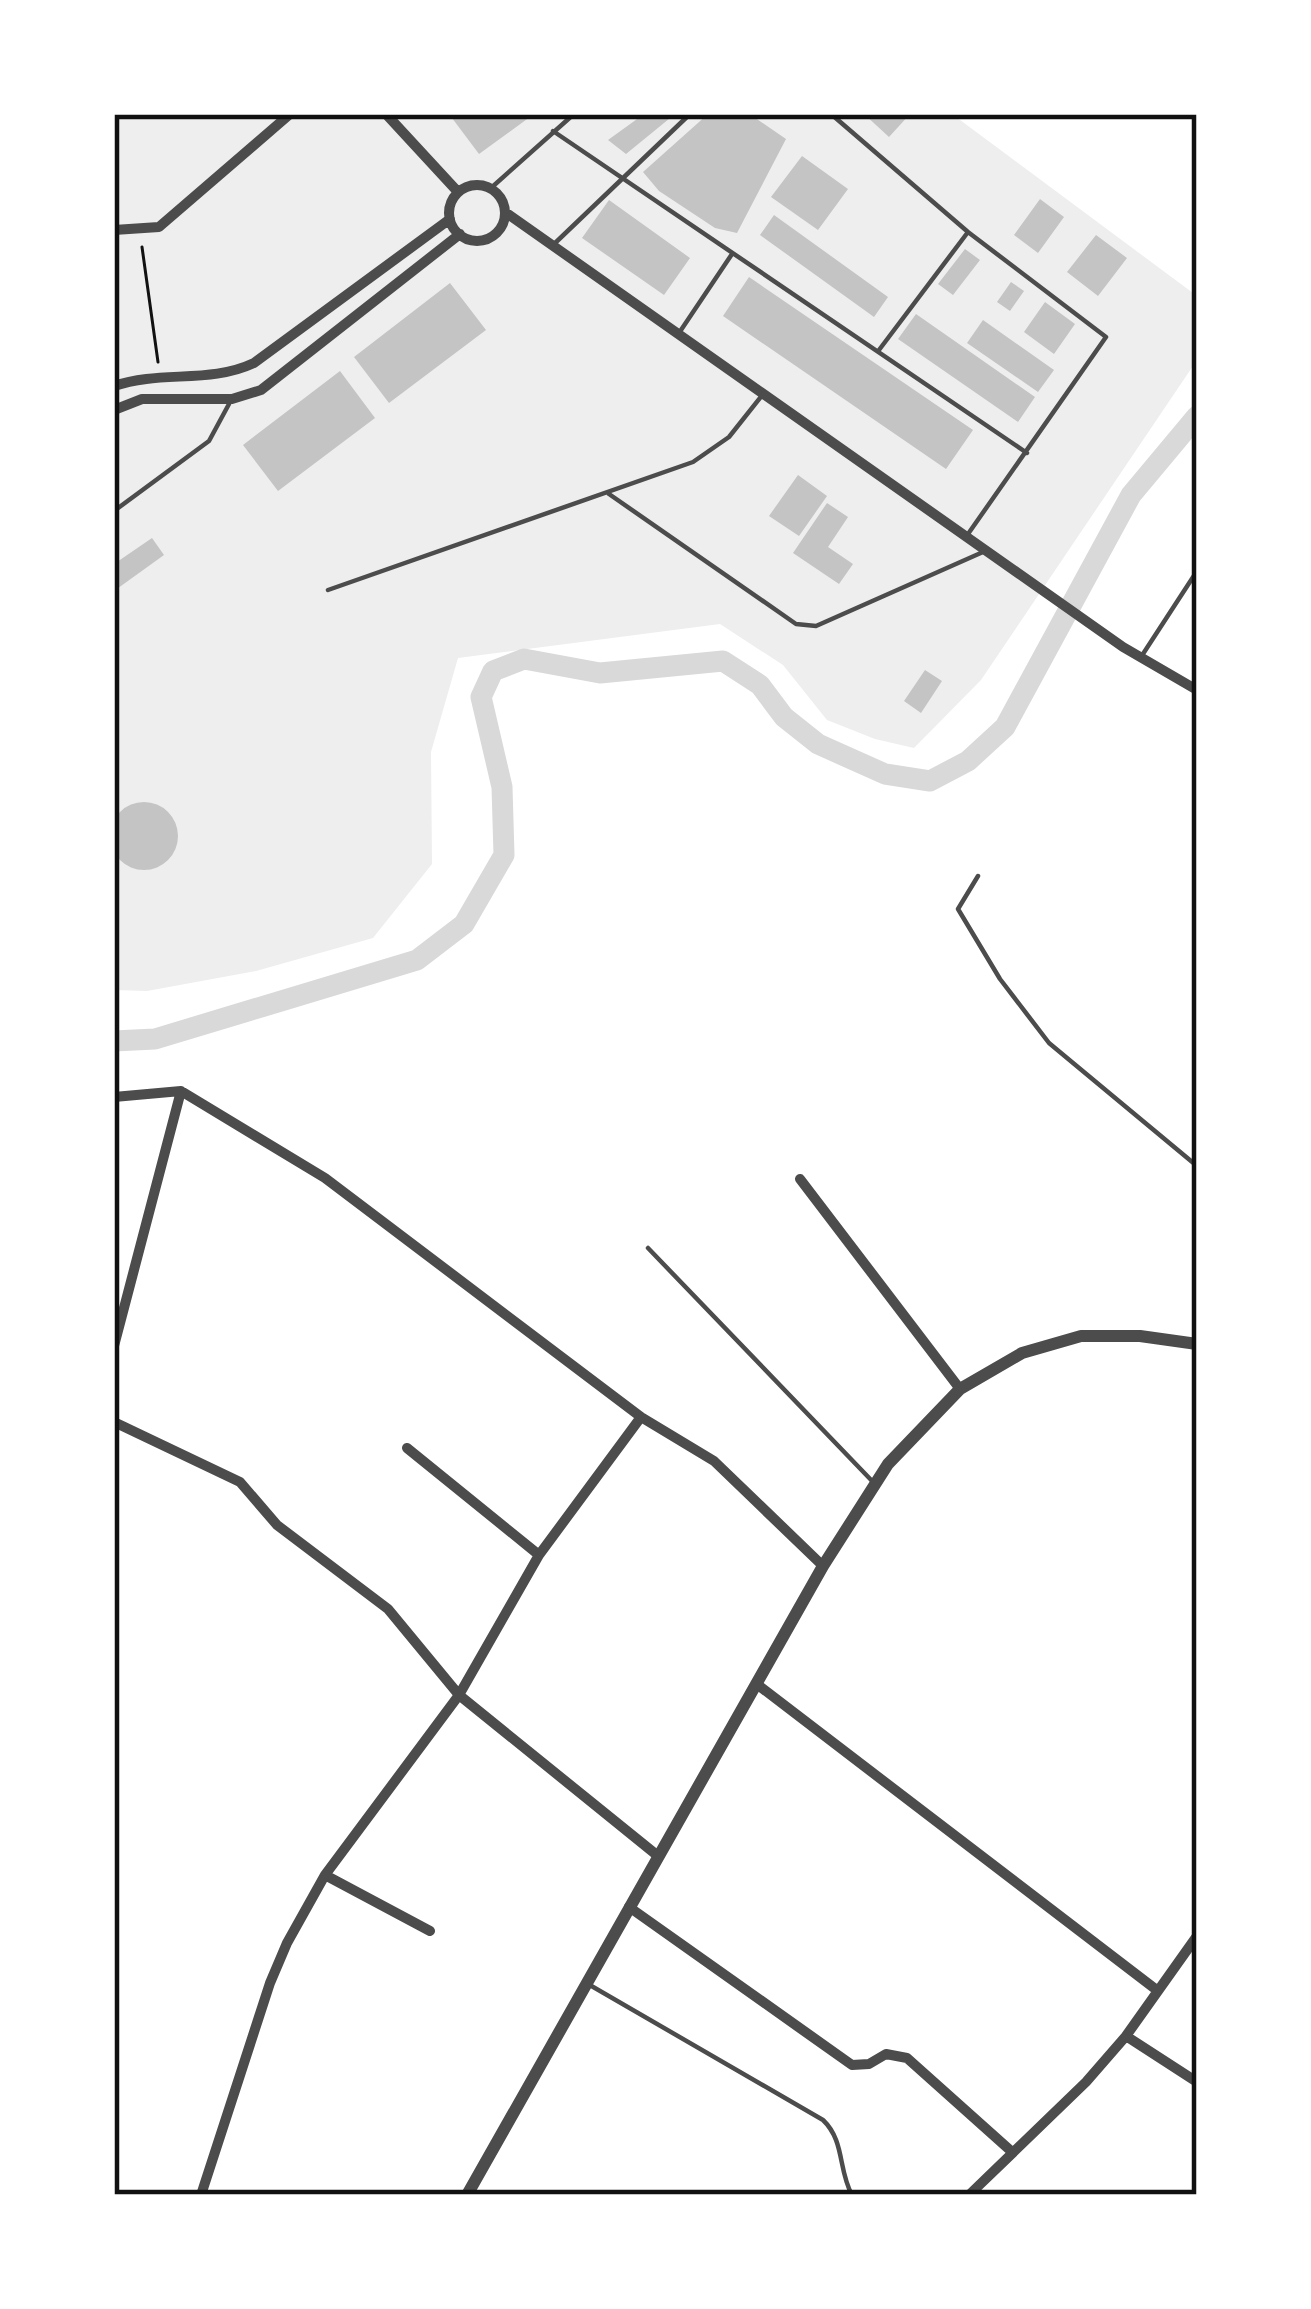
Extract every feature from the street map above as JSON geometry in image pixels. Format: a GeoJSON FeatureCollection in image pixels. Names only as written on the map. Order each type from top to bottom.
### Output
{"type":"FeatureCollection","features":[{"type":"Feature","properties":{"kind":"street"},"geometry":{"type":"LineString","coordinates":[[114,230],[159,227],[290,114]]}},
{"type":"Feature","properties":{"kind":"street"},"geometry":{"type":"LineString","coordinates":[[386,114],[458,192]]}},
{"type":"Feature","properties":{"kind":"street"},"geometry":{"type":"LineString","coordinates":[[474,185],[491,188],[504,203],[494,236],[477,240],[460,234],[450,219],[450,205],[458,192],[474,185]]}},
{"type":"Feature","properties":{"kind":"street"},"geometry":{"type":"LineString","coordinates":[[505,212],[1124,647],[1197,690]]}},
{"type":"Feature","properties":{"kind":"street"},"geometry":{"type":"LineString","coordinates":[[114,386],[160,376],[230,374],[254,363],[450,219]]}},
{"type":"Feature","properties":{"kind":"street"},"geometry":{"type":"LineString","coordinates":[[114,410],[142,399],[232,399],[261,390],[460,234]]}},
{"type":"Feature","properties":{"kind":"street"},"geometry":{"type":"LineString","coordinates":[[159,399],[160,376]]}},
{"type":"Feature","properties":{"kind":"street"},"geometry":{"type":"LineString","coordinates":[[114,1097],[181,1091],[325,1178],[641,1417],[714,1460],[823,1567]]}},
{"type":"Feature","properties":{"kind":"street"},"geometry":{"type":"LineString","coordinates":[[114,1346],[181,1091]]}},
{"type":"Feature","properties":{"kind":"street"},"geometry":{"type":"LineString","coordinates":[[800,1179],[960,1389]]}},
{"type":"Feature","properties":{"kind":"street"},"geometry":{"type":"LineString","coordinates":[[467,2195],[874,1483],[960,1389],[1022,1353],[1081,1336],[1140,1336],[1197,1344]]}},
{"type":"Feature","properties":{"kind":"street"},"geometry":{"type":"LineString","coordinates":[[201,2195],[286,1943],[326,1874],[459,1695],[539,1555],[641,1417]]}},
{"type":"Feature","properties":{"kind":"street"},"geometry":{"type":"LineString","coordinates":[[114,1422],[240,1482],[277,1526],[388,1609],[459,1695],[658,1856]]}},
{"type":"Feature","properties":{"kind":"street"},"geometry":{"type":"LineString","coordinates":[[407,1448],[539,1555]]}},
{"type":"Feature","properties":{"kind":"street"},"geometry":{"type":"LineString","coordinates":[[758,1685],[1158,1991]]}},
{"type":"Feature","properties":{"kind":"street"},"geometry":{"type":"LineString","coordinates":[[326,1874],[430,1931]]}},
{"type":"Feature","properties":{"kind":"street"},"geometry":{"type":"LineString","coordinates":[[629,1907],[852,2065],[886,2054],[907,2058],[1011,2151]]}},
{"type":"Feature","properties":{"kind":"street"},"geometry":{"type":"LineString","coordinates":[[969,2195],[1126,2036],[1197,1936]]}},
{"type":"Feature","properties":{"kind":"street"},"geometry":{"type":"LineString","coordinates":[[1126,2036],[1197,2082]]}},
{"type":"Feature","properties":{"kind":"lane"},"geometry":{"type":"LineString","coordinates":[[491,188],[574,114]]}},
{"type":"Feature","properties":{"kind":"lane"},"geometry":{"type":"LineString","coordinates":[[553,245],[690,114]]}},
{"type":"Feature","properties":{"kind":"lane"},"geometry":{"type":"LineString","coordinates":[[831,114],[968,232],[1106,337],[968,534]]}},
{"type":"Feature","properties":{"kind":"lane"},"geometry":{"type":"LineString","coordinates":[[553,131],[1027,453]]}},
{"type":"Feature","properties":{"kind":"lane"},"geometry":{"type":"LineString","coordinates":[[879,350],[968,232]]}},
{"type":"Feature","properties":{"kind":"lane"},"geometry":{"type":"LineString","coordinates":[[679,333],[732,254]]}},
{"type":"Feature","properties":{"kind":"lane"},"geometry":{"type":"LineString","coordinates":[[328,590],[693,462],[729,437],[764,392]]}},
{"type":"Feature","properties":{"kind":"lane"},"geometry":{"type":"LineString","coordinates":[[114,511],[209,441],[232,399]]}},
{"type":"Feature","properties":{"kind":"lane"},"geometry":{"type":"LineString","coordinates":[[609,494],[796,623],[816,626],[988,550]]}},
{"type":"Feature","properties":{"kind":"lane"},"geometry":{"type":"LineString","coordinates":[[1141,658],[1197,571]]}},
{"type":"Feature","properties":{"kind":"lane"},"geometry":{"type":"LineString","coordinates":[[978,876],[958,909],[1000,979],[1049,1043],[1197,1166]]}},
{"type":"Feature","properties":{"kind":"lane"},"geometry":{"type":"LineString","coordinates":[[648,1248],[874,1483]]}},
{"type":"Feature","properties":{"kind":"lane"},"geometry":{"type":"LineString","coordinates":[[586,1983],[823,2120],[834,2131],[852,2195]]}},
{"type":"Feature","properties":{"kind":"path"},"geometry":{"type":"LineString","coordinates":[[140,230],[160,376]]}},
{"type":"Feature","properties":{"kind":"shaded area"},"geometry":{"type":"Polygon","coordinates":[[[114,114],[952,114],[1197,296],[1197,360],[981,680],[914,748],[827,720],[783,665],[720,624],[458,658],[431,752],[432,864],[373,938],[256,971],[147,991],[114,990],[114,114]]]}},
{"type":"Feature","properties":{"kind":"building"},"geometry":{"type":"Polygon","coordinates":[[[449,114],[534,114],[479,154],[449,114]]]}},
{"type":"Feature","properties":{"kind":"building"},"geometry":{"type":"Polygon","coordinates":[[[644,114],[675,114],[626,154],[608,140],[644,114]]]}},
{"type":"Feature","properties":{"kind":"building"},"geometry":{"type":"Polygon","coordinates":[[[708,114],[756,114],[786,139],[737,233],[715,228],[659,191],[643,172],[708,114]]]}},
{"type":"Feature","properties":{"kind":"building"},"geometry":{"type":"Polygon","coordinates":[[[864,114],[910,114],[889,137],[864,114]]]}},
{"type":"Feature","properties":{"kind":"building"},"geometry":{"type":"Polygon","coordinates":[[[802,156],[848,189],[818,230],[771,197],[802,156]]]}},
{"type":"Feature","properties":{"kind":"building"},"geometry":{"type":"Polygon","coordinates":[[[1040,199],[1064,217],[1038,253],[1014,235],[1040,199]]]}},
{"type":"Feature","properties":{"kind":"building"},"geometry":{"type":"Polygon","coordinates":[[[609,200],[690,258],[664,295],[582,238],[609,200]]]}},
{"type":"Feature","properties":{"kind":"building"},"geometry":{"type":"Polygon","coordinates":[[[774,215],[888,297],[874,317],[760,235],[774,215]]]}},
{"type":"Feature","properties":{"kind":"building"},"geometry":{"type":"Polygon","coordinates":[[[1096,235],[1127,258],[1098,296],[1067,272],[1096,235]]]}},
{"type":"Feature","properties":{"kind":"building"},"geometry":{"type":"Polygon","coordinates":[[[965,249],[980,260],[953,295],[938,284],[965,249]]]}},
{"type":"Feature","properties":{"kind":"building"},"geometry":{"type":"Polygon","coordinates":[[[749,277],[973,430],[946,469],[723,316],[749,277]]]}},
{"type":"Feature","properties":{"kind":"building"},"geometry":{"type":"Polygon","coordinates":[[[1011,282],[1024,291],[1010,311],[997,302],[1011,282]]]}},
{"type":"Feature","properties":{"kind":"building"},"geometry":{"type":"Polygon","coordinates":[[[450,283],[486,330],[389,403],[354,357],[450,283]]]}},
{"type":"Feature","properties":{"kind":"building"},"geometry":{"type":"Polygon","coordinates":[[[1045,302],[1075,324],[1054,354],[1024,332],[1045,302]]]}},
{"type":"Feature","properties":{"kind":"building"},"geometry":{"type":"Polygon","coordinates":[[[916,314],[1035,397],[1018,422],[898,339],[916,314]]]}},
{"type":"Feature","properties":{"kind":"building"},"geometry":{"type":"Polygon","coordinates":[[[983,320],[1054,370],[1038,392],[967,343],[983,320]]]}},
{"type":"Feature","properties":{"kind":"building"},"geometry":{"type":"Polygon","coordinates":[[[340,371],[375,418],[278,491],[243,445],[340,371]]]}},
{"type":"Feature","properties":{"kind":"building"},"geometry":{"type":"Polygon","coordinates":[[[798,475],[827,496],[799,536],[769,516],[798,475]]]}},
{"type":"Feature","properties":{"kind":"building"},"geometry":{"type":"Polygon","coordinates":[[[827,503],[848,517],[828,547],[853,564],[839,584],[793,553],[827,503]]]}},
{"type":"Feature","properties":{"kind":"building"},"geometry":{"type":"Polygon","coordinates":[[[152,538],[164,555],[114,591],[114,564],[152,538]]]}},
{"type":"Feature","properties":{"kind":"building"},"geometry":{"type":"Polygon","coordinates":[[[925,670],[942,681],[921,713],[904,701],[925,670]]]}},
{"type":"Feature","properties":{"kind":"building"},"geometry":{"type":"Polygon","coordinates":[[[144,802],[168,812],[178,836],[168,860],[144,870],[120,860],[110,836],[120,812],[144,802]]]}},
{"type":"Feature","properties":{"kind":"waterway"},"geometry":{"type":"LineString","coordinates":[[114,1041],[155,1039],[417,960],[464,924],[504,855],[502,787],[481,697],[493,671],[524,659],[600,673],[723,661],[760,685],[784,717],[818,744],[885,774],[930,781],[968,761],[1005,727],[1131,495],[1197,416]]}}]}
